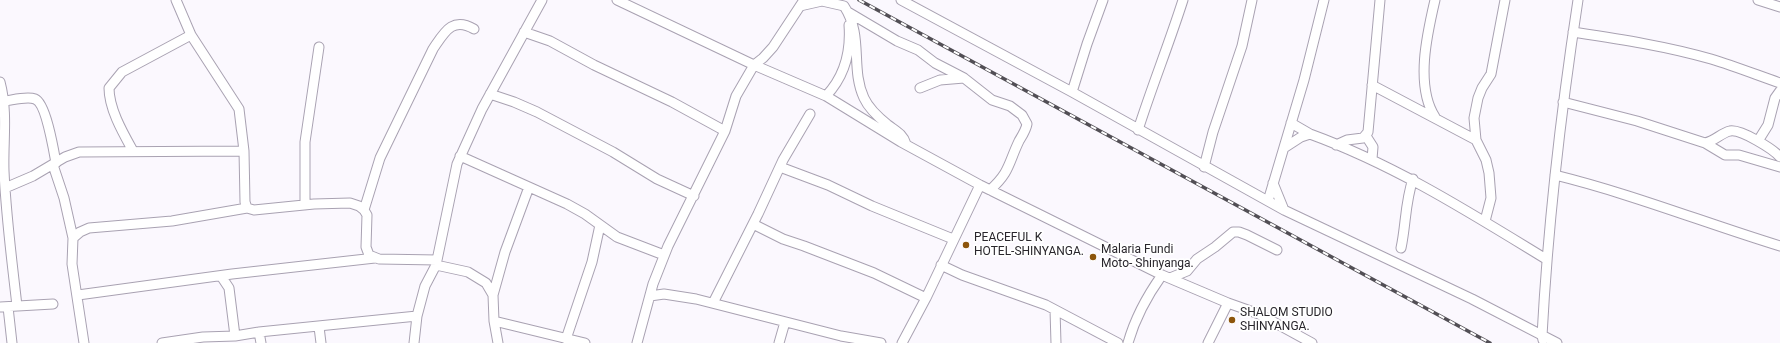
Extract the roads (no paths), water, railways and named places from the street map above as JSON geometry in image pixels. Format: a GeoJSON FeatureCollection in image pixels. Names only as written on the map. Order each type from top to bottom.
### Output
{"type":"FeatureCollection","features":[{"type":"Feature","properties":{"kind":"street"},"geometry":{"type":"LineString","coordinates":[[176,0],[191,36],[239,109],[244,151],[245,202],[247,208]]}},
{"type":"Feature","properties":{"kind":"street"},"geometry":{"type":"LineString","coordinates":[[414,343],[417,316],[425,286],[436,263],[453,178],[460,156],[490,94],[542,0]]}},
{"type":"Feature","properties":{"kind":"street"},"geometry":{"type":"LineString","coordinates":[[617,0],[754,65],[826,96],[906,144],[980,185],[1166,276],[1228,304],[1259,314],[1312,343]]}},
{"type":"Feature","properties":{"kind":"street"},"geometry":{"type":"LineString","coordinates":[[901,0],[1072,92],[1204,167],[1284,210],[1472,299],[1543,339],[1555,342]]}},
{"type":"Feature","properties":{"kind":"street"},"geometry":{"type":"LineString","coordinates":[[1072,92],[1103,0]]}},
{"type":"Feature","properties":{"kind":"street"},"geometry":{"type":"LineString","coordinates":[[1138,130],[1151,88],[1172,35],[1183,0]]}},
{"type":"Feature","properties":{"kind":"street"},"geometry":{"type":"LineString","coordinates":[[1204,167],[1213,132],[1240,52],[1252,0]]}},
{"type":"Feature","properties":{"kind":"street"},"geometry":{"type":"LineString","coordinates":[[1268,201],[1304,80],[1324,0]]}},
{"type":"Feature","properties":{"kind":"street"},"geometry":{"type":"LineString","coordinates":[[1336,145],[1347,140],[1360,139],[1366,136],[1369,128],[1380,0]]}},
{"type":"Feature","properties":{"kind":"street"},"geometry":{"type":"LineString","coordinates":[[1435,0],[1427,43],[1425,78],[1427,100],[1435,117]]}},
{"type":"Feature","properties":{"kind":"street"},"geometry":{"type":"LineString","coordinates":[[1485,221],[1491,198],[1489,173],[1486,160],[1476,140],[1474,126],[1475,109],[1482,88],[1491,74],[1505,0]]}},
{"type":"Feature","properties":{"kind":"street"},"geometry":{"type":"LineString","coordinates":[[1543,339],[1546,258],[1563,102],[1578,0]]}},
{"type":"Feature","properties":{"kind":"street"},"geometry":{"type":"LineString","coordinates":[[1758,0],[1780,6]]}},
{"type":"Feature","properties":{"kind":"street"},"geometry":{"type":"LineString","coordinates":[[637,343],[650,296],[664,255],[725,131],[736,96],[754,65],[773,47],[802,3],[827,2],[844,6],[848,12],[855,32],[858,80],[863,96],[870,109],[899,132],[904,138],[906,144]]}},
{"type":"Feature","properties":{"kind":"street"},"geometry":{"type":"LineString","coordinates":[[826,96],[835,87],[846,63],[849,49],[848,12]]}},
{"type":"Feature","properties":{"kind":"street"},"geometry":{"type":"LineString","coordinates":[[848,12],[897,41],[918,50],[935,64],[964,78],[992,100],[1017,110],[1026,119],[1027,124],[1007,172],[990,190]]}},
{"type":"Feature","properties":{"kind":"street"},"geometry":{"type":"LineString","coordinates":[[364,210],[380,158],[433,49],[451,26],[464,25],[474,29]]}},
{"type":"Feature","properties":{"kind":"street"},"geometry":{"type":"LineString","coordinates":[[524,32],[550,41],[672,102],[725,131]]}},
{"type":"Feature","properties":{"kind":"street"},"geometry":{"type":"LineString","coordinates":[[1573,32],[1637,42],[1693,54],[1780,83]]}},
{"type":"Feature","properties":{"kind":"street"},"geometry":{"type":"LineString","coordinates":[[133,151],[112,106],[109,88],[122,72],[191,36]]}},
{"type":"Feature","properties":{"kind":"street"},"geometry":{"type":"LineString","coordinates":[[305,205],[305,142],[319,47]]}},
{"type":"Feature","properties":{"kind":"street"},"geometry":{"type":"LineString","coordinates":[[920,88],[940,80],[964,78]]}},
{"type":"Feature","properties":{"kind":"street"},"geometry":{"type":"LineString","coordinates":[[0,82],[4,101],[5,188],[8,237],[17,306]]}},
{"type":"Feature","properties":{"kind":"street"},"geometry":{"type":"LineString","coordinates":[[1372,85],[1476,140]]}},
{"type":"Feature","properties":{"kind":"street"},"geometry":{"type":"LineString","coordinates":[[1758,141],[1768,125],[1775,98],[1780,91]]}},
{"type":"Feature","properties":{"kind":"street"},"geometry":{"type":"LineString","coordinates":[[490,94],[537,112],[613,152],[657,179],[694,196]]}},
{"type":"Feature","properties":{"kind":"street"},"geometry":{"type":"LineString","coordinates":[[4,101],[34,99],[40,102],[49,127],[55,164],[73,238],[72,264],[78,295],[84,343]]}},
{"type":"Feature","properties":{"kind":"street"},"geometry":{"type":"LineString","coordinates":[[1563,102],[1637,121],[1705,143],[1725,155],[1740,155],[1780,167]]}},
{"type":"Feature","properties":{"kind":"street"},"geometry":{"type":"LineString","coordinates":[[713,303],[780,167],[810,114]]}},
{"type":"Feature","properties":{"kind":"street"},"geometry":{"type":"LineString","coordinates":[[1291,123],[1310,134],[1372,159],[1412,179],[1546,258]]}},
{"type":"Feature","properties":{"kind":"street"},"geometry":{"type":"LineString","coordinates":[[1705,143],[1712,141],[1726,133],[1734,131],[1768,146],[1780,157]]}},
{"type":"Feature","properties":{"kind":"street"},"geometry":{"type":"LineString","coordinates":[[1284,148],[1301,137],[1310,134]]}},
{"type":"Feature","properties":{"kind":"street"},"geometry":{"type":"LineString","coordinates":[[1366,136],[1373,147],[1372,159]]}},
{"type":"Feature","properties":{"kind":"street"},"geometry":{"type":"LineString","coordinates":[[5,188],[33,176],[65,157],[79,152],[244,151]]}},
{"type":"Feature","properties":{"kind":"street"},"geometry":{"type":"LineString","coordinates":[[460,156],[567,204],[617,237],[664,255]]}},
{"type":"Feature","properties":{"kind":"street"},"geometry":{"type":"LineString","coordinates":[[780,167],[828,185],[872,206],[953,239]]}},
{"type":"Feature","properties":{"kind":"street"},"geometry":{"type":"LineString","coordinates":[[1555,175],[1624,193],[1780,246]]}},
{"type":"Feature","properties":{"kind":"street"},"geometry":{"type":"LineString","coordinates":[[1401,248],[1406,223],[1406,205],[1412,179]]}},
{"type":"Feature","properties":{"kind":"street"},"geometry":{"type":"LineString","coordinates":[[1273,182],[1284,210]]}},
{"type":"Feature","properties":{"kind":"street"},"geometry":{"type":"LineString","coordinates":[[902,343],[926,298],[980,185]]}},
{"type":"Feature","properties":{"kind":"street"},"geometry":{"type":"LineString","coordinates":[[498,343],[494,321],[493,295],[505,252],[529,187]]}},
{"type":"Feature","properties":{"kind":"street"},"geometry":{"type":"LineString","coordinates":[[73,238],[88,228],[172,221],[247,208],[254,210],[305,205],[350,203],[359,206],[367,215],[366,248],[369,255],[375,258]]}},
{"type":"Feature","properties":{"kind":"street"},"geometry":{"type":"LineString","coordinates":[[753,224],[783,239],[874,273],[926,298]]}},
{"type":"Feature","properties":{"kind":"street"},"geometry":{"type":"LineString","coordinates":[[566,338],[592,262],[600,225]]}},
{"type":"Feature","properties":{"kind":"street"},"geometry":{"type":"LineString","coordinates":[[1128,343],[1138,315],[1147,296],[1166,276],[1187,271],[1197,259],[1215,247],[1233,232],[1247,235],[1277,250]]}},
{"type":"Feature","properties":{"kind":"street"},"geometry":{"type":"LineString","coordinates":[[78,295],[375,258],[436,263],[468,272],[477,276],[486,283],[493,295]]}},
{"type":"Feature","properties":{"kind":"street"},"geometry":{"type":"LineString","coordinates":[[941,265],[962,275],[1039,302],[1118,343]]}},
{"type":"Feature","properties":{"kind":"street"},"geometry":{"type":"LineString","coordinates":[[221,276],[229,288],[235,336]]}},
{"type":"Feature","properties":{"kind":"street"},"geometry":{"type":"LineString","coordinates":[[650,296],[664,294],[713,303],[841,336],[881,343]]}},
{"type":"Feature","properties":{"kind":"street"},"geometry":{"type":"LineString","coordinates":[[12,343],[4,307],[53,304]]}},
{"type":"Feature","properties":{"kind":"street"},"geometry":{"type":"LineString","coordinates":[[1208,343],[1228,304]]}},
{"type":"Feature","properties":{"kind":"street"},"geometry":{"type":"LineString","coordinates":[[1055,310],[1056,343]]}},
{"type":"Feature","properties":{"kind":"street"},"geometry":{"type":"LineString","coordinates":[[162,343],[203,340],[259,332],[417,316]]}},
{"type":"Feature","properties":{"kind":"street"},"geometry":{"type":"LineString","coordinates":[[494,321],[548,338],[566,338],[584,343]]}},
{"type":"Feature","properties":{"kind":"street"},"geometry":{"type":"LineString","coordinates":[[779,343],[785,322]]}},
{"type":"Feature","properties":{"kind":"street"},"geometry":{"type":"LineString","coordinates":[[320,327],[321,343]]}},
{"type":"Feature","properties":{"kind":"street"},"geometry":{"type":"LineString","coordinates":[[259,332],[261,343]]}},
{"type":"Feature","properties":{"kind":"railway"},"geometry":{"type":"LineString","coordinates":[[859,0],[1490,343]]}},
{"type":"Feature","properties":{"kind":"place","name":"PEACEFUL K HOTEL-SHINYANGA."},"geometry":{"type":"Point","coordinates":[966,245]}},
{"type":"Feature","properties":{"kind":"place","name":"Malaria Fundi Moto- Shinyanga."},"geometry":{"type":"Point","coordinates":[1093,257]}},
{"type":"Feature","properties":{"kind":"place","name":"SHALOM STUDIO SHINYANGA."},"geometry":{"type":"Point","coordinates":[1232,320]}}]}
